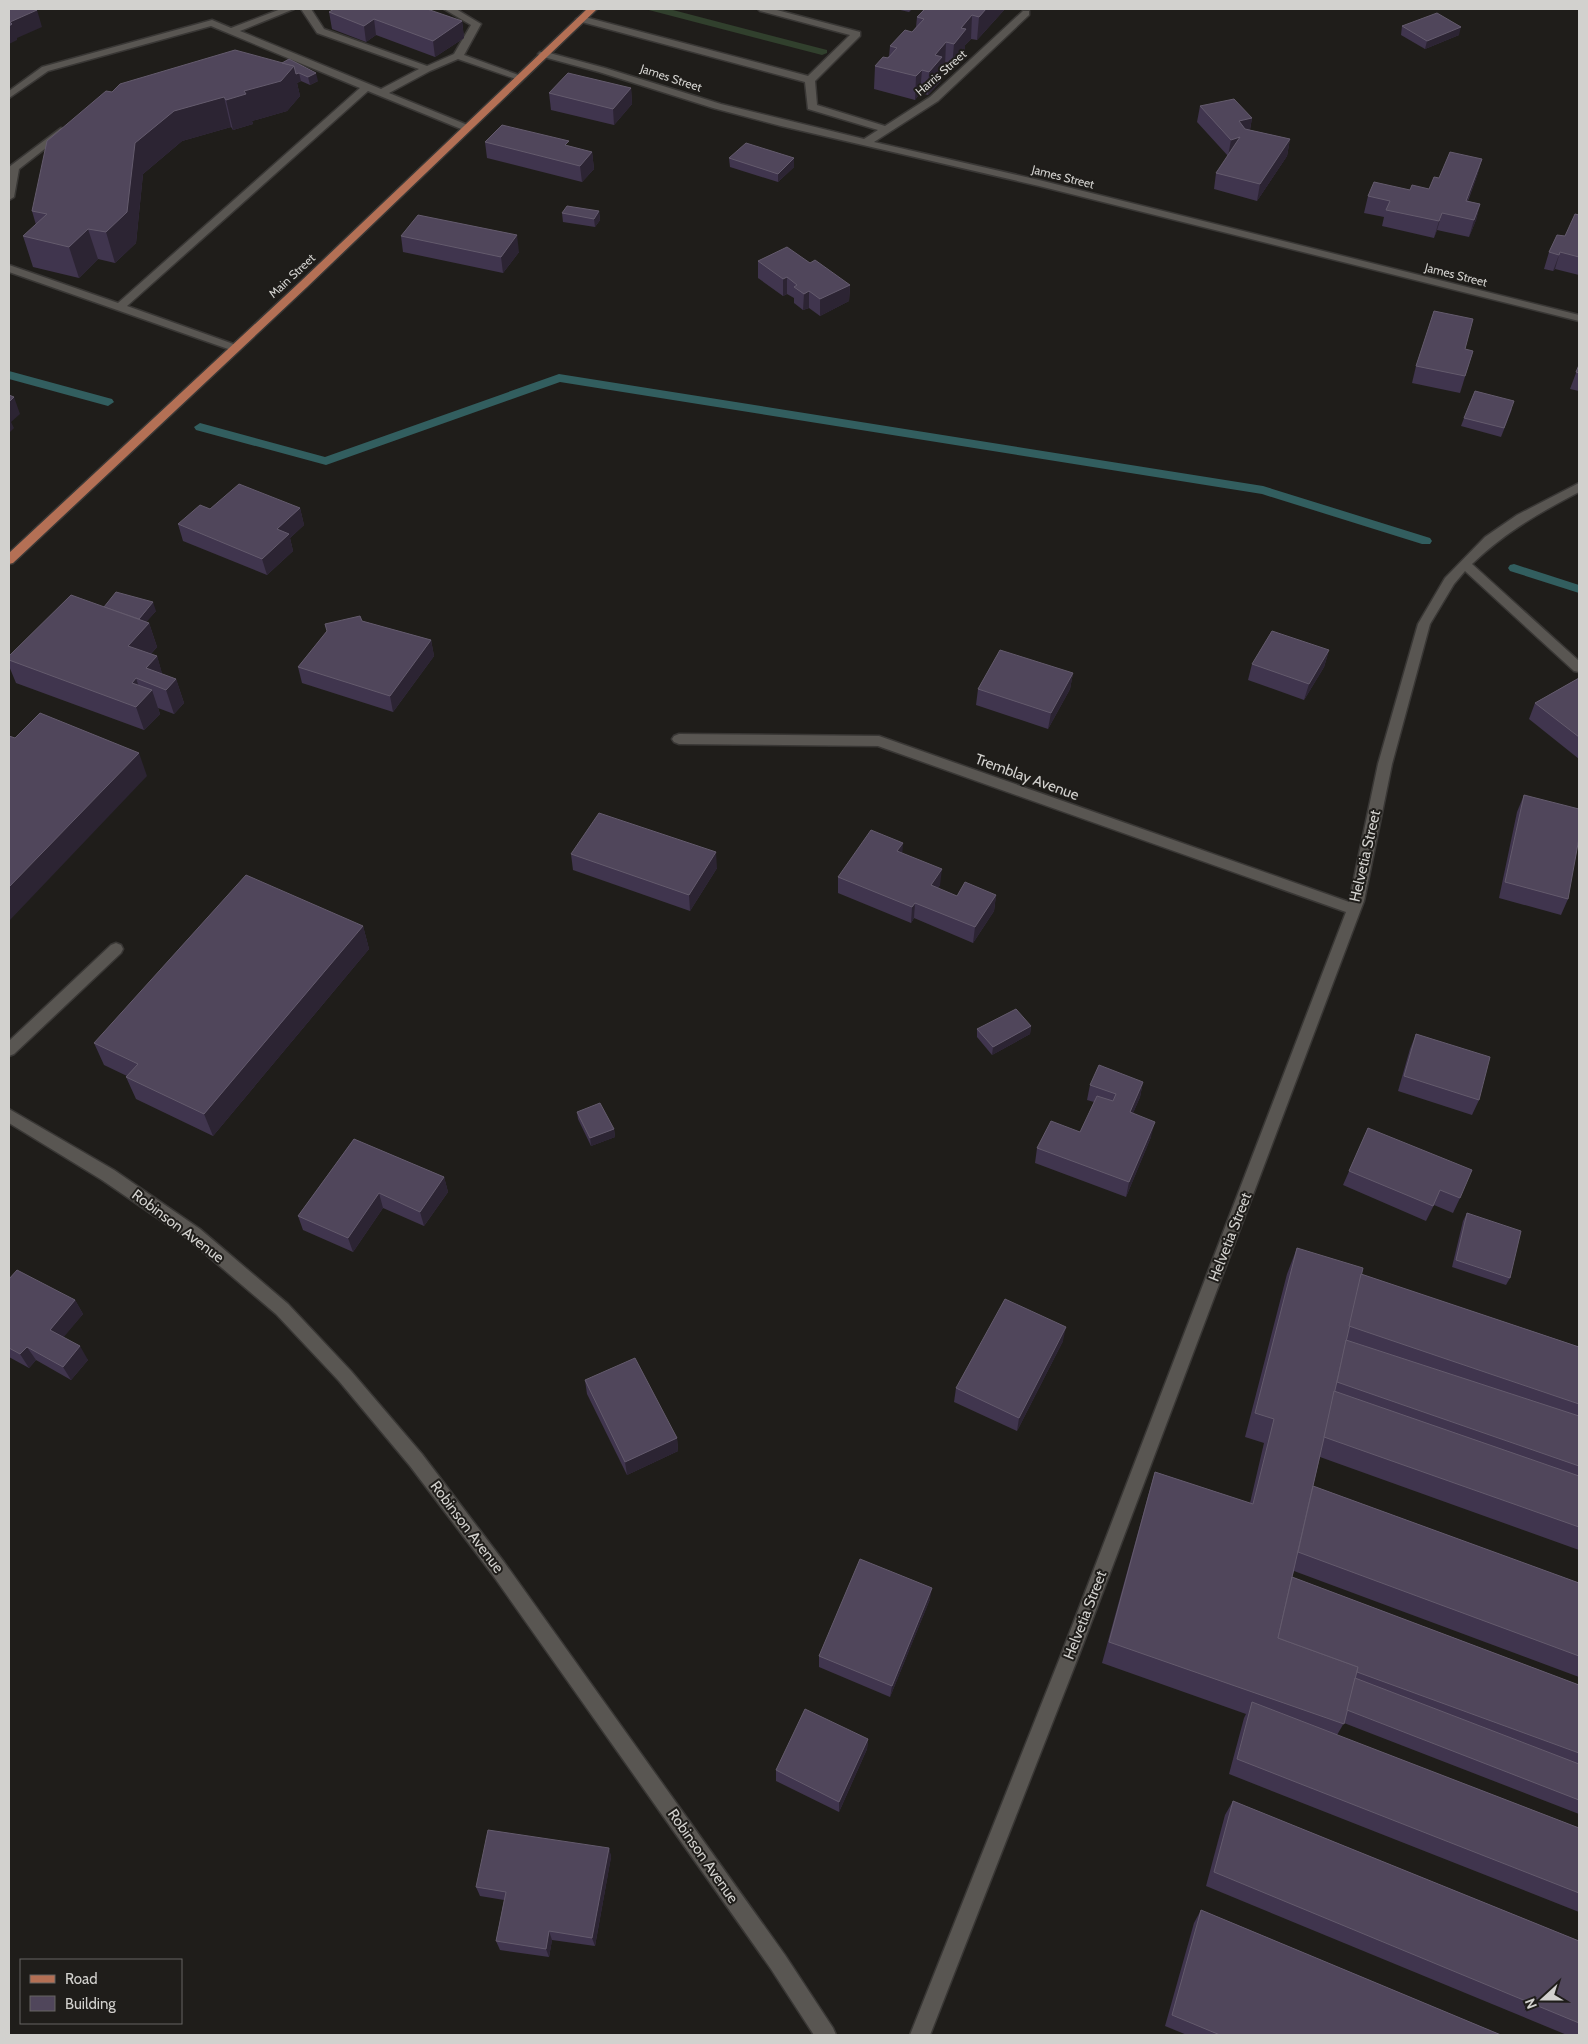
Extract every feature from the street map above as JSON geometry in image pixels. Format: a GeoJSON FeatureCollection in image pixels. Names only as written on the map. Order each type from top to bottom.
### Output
{"type":"FeatureCollection","features":[{"type":"Feature","properties":{"kind":"main road","name":"Main Street"},"geometry":{"type":"LineString","coordinates":[[9,560],[592,9]]}},
{"type":"Feature","properties":{"kind":"street"},"geometry":{"type":"LineString","coordinates":[[231,31],[289,9]]}},
{"type":"Feature","properties":{"kind":"street"},"geometry":{"type":"LineString","coordinates":[[306,9],[320,31],[427,69]]}},
{"type":"Feature","properties":{"kind":"street"},"geometry":{"type":"LineString","coordinates":[[380,93],[427,69],[458,56],[476,24],[449,9]]}},
{"type":"Feature","properties":{"kind":"street"},"geometry":{"type":"LineString","coordinates":[[763,9],[856,34],[810,80],[815,119],[886,129]]}},
{"type":"Feature","properties":{"kind":"street","name":"Harris Street"},"geometry":{"type":"LineString","coordinates":[[864,142],[934,99],[1026,13]]}},
{"type":"Feature","properties":{"kind":"street"},"geometry":{"type":"LineString","coordinates":[[581,19],[810,80]]}},
{"type":"Feature","properties":{"kind":"street"},"geometry":{"type":"LineString","coordinates":[[9,95],[45,69],[212,22],[466,128]]}},
{"type":"Feature","properties":{"kind":"street"},"geometry":{"type":"LineString","coordinates":[[260,56],[279,50]]}},
{"type":"Feature","properties":{"kind":"street","name":"James Street"},"geometry":{"type":"LineString","coordinates":[[543,54],[602,70],[717,106],[815,119],[864,142],[1038,183],[1579,318]]}},
{"type":"Feature","properties":{"kind":"street"},"geometry":{"type":"LineString","coordinates":[[458,56],[519,77]]}},
{"type":"Feature","properties":{"kind":"street"},"geometry":{"type":"LineString","coordinates":[[120,307],[366,87]]}},
{"type":"Feature","properties":{"kind":"street"},"geometry":{"type":"LineString","coordinates":[[9,197],[11,170],[69,126]]}},
{"type":"Feature","properties":{"kind":"street"},"geometry":{"type":"LineString","coordinates":[[9,268],[235,348]]}},
{"type":"Feature","properties":{"kind":"street","name":"Helvetia Street"},"geometry":{"type":"LineString","coordinates":[[920,2035],[1073,1646],[1254,1175],[1353,910],[1385,764],[1424,624],[1449,581],[1489,540],[1521,518],[1579,486]]}},
{"type":"Feature","properties":{"kind":"street"},"geometry":{"type":"LineString","coordinates":[[1464,564],[1579,668]]}},
{"type":"Feature","properties":{"kind":"street","name":"Tremblay Avenue"},"geometry":{"type":"LineString","coordinates":[[679,739],[879,741],[1353,910]]}},
{"type":"Feature","properties":{"kind":"street"},"geometry":{"type":"LineString","coordinates":[[9,1050],[116,949]]}},
{"type":"Feature","properties":{"kind":"street","name":"Robinson Avenue"},"geometry":{"type":"LineString","coordinates":[[9,1115],[108,1175],[194,1234],[282,1309],[345,1376],[416,1460],[498,1568],[778,1962],[826,2035]]}},
{"type":"Feature","properties":{"kind":"green space"},"geometry":{"type":"Polygon","coordinates":[[[645,9],[669,9],[827,50],[827,53],[822,55],[645,9]]]}},
{"type":"Feature","properties":{"kind":"building"},"geometry":{"type":"Polygon","coordinates":[[[9,9],[37,10],[10,22],[12,24],[9,26],[9,9]]]}},
{"type":"Feature","properties":{"kind":"building"},"geometry":{"type":"Polygon","coordinates":[[[334,9],[427,9],[462,21],[433,41],[374,19],[364,26],[329,12],[334,9]]]}},
{"type":"Feature","properties":{"kind":"building"},"geometry":{"type":"Polygon","coordinates":[[[925,9],[986,9],[979,17],[972,15],[961,28],[966,29],[954,44],[946,42],[935,55],[942,57],[929,72],[922,70],[916,76],[875,66],[883,57],[888,58],[897,48],[890,46],[905,30],[912,32],[924,19],[917,17],[925,9]]]}},
{"type":"Feature","properties":{"kind":"building"},"geometry":{"type":"Polygon","coordinates":[[[1437,13],[1461,27],[1427,41],[1402,26],[1437,13]]]}},
{"type":"Feature","properties":{"kind":"building"},"geometry":{"type":"Polygon","coordinates":[[[235,50],[294,66],[281,81],[244,91],[246,94],[226,100],[224,97],[174,111],[135,143],[127,212],[106,232],[88,229],[69,247],[23,236],[47,214],[32,211],[47,141],[106,91],[112,92],[120,84],[235,50]]]}},
{"type":"Feature","properties":{"kind":"building"},"geometry":{"type":"Polygon","coordinates":[[[289,59],[316,73],[308,77],[299,73],[296,74],[294,66],[282,63],[289,59]]]}},
{"type":"Feature","properties":{"kind":"building"},"geometry":{"type":"Polygon","coordinates":[[[568,73],[631,88],[613,109],[549,93],[568,73]]]}},
{"type":"Feature","properties":{"kind":"building"},"geometry":{"type":"Polygon","coordinates":[[[1234,99],[1252,118],[1239,121],[1245,129],[1290,139],[1260,184],[1216,173],[1240,137],[1231,140],[1200,106],[1234,99]]]}},
{"type":"Feature","properties":{"kind":"building"},"geometry":{"type":"Polygon","coordinates":[[[502,125],[569,141],[565,145],[592,152],[580,166],[485,142],[502,125]]]}},
{"type":"Feature","properties":{"kind":"building"},"geometry":{"type":"Polygon","coordinates":[[[746,143],[794,158],[778,174],[729,158],[746,143]]]}},
{"type":"Feature","properties":{"kind":"building"},"geometry":{"type":"Polygon","coordinates":[[[1450,152],[1482,159],[1466,201],[1480,204],[1474,220],[1442,213],[1439,221],[1386,210],[1390,201],[1368,196],[1374,182],[1410,190],[1412,185],[1429,189],[1434,177],[1439,178],[1450,152]]]}},
{"type":"Feature","properties":{"kind":"building"},"geometry":{"type":"Polygon","coordinates":[[[567,206],[599,211],[594,219],[562,213],[567,206]]]}},
{"type":"Feature","properties":{"kind":"building"},"geometry":{"type":"Polygon","coordinates":[[[1575,214],[1579,215],[1579,257],[1560,252],[1559,255],[1549,252],[1557,235],[1565,236],[1575,214]]]}},
{"type":"Feature","properties":{"kind":"building"},"geometry":{"type":"Polygon","coordinates":[[[418,215],[517,235],[501,257],[401,236],[418,215]]]}},
{"type":"Feature","properties":{"kind":"building"},"geometry":{"type":"Polygon","coordinates":[[[787,247],[810,263],[815,260],[850,285],[820,299],[809,291],[804,294],[794,287],[797,285],[787,277],[783,279],[758,261],[787,247]]]}},
{"type":"Feature","properties":{"kind":"building"},"geometry":{"type":"Polygon","coordinates":[[[1434,311],[1473,319],[1465,349],[1473,351],[1465,376],[1416,366],[1434,311]]]}},
{"type":"Feature","properties":{"kind":"building"},"geometry":{"type":"Polygon","coordinates":[[[1475,391],[1514,401],[1504,428],[1464,418],[1475,391]]]}},
{"type":"Feature","properties":{"kind":"building"},"geometry":{"type":"Polygon","coordinates":[[[9,395],[14,397],[9,402],[9,395]]]}},
{"type":"Feature","properties":{"kind":"building"},"geometry":{"type":"Polygon","coordinates":[[[239,484],[300,508],[277,529],[289,534],[262,559],[178,524],[200,505],[210,509],[239,484]]]}},
{"type":"Feature","properties":{"kind":"building"},"geometry":{"type":"Polygon","coordinates":[[[116,592],[153,602],[139,619],[104,607],[116,592]]]}},
{"type":"Feature","properties":{"kind":"building"},"geometry":{"type":"Polygon","coordinates":[[[71,595],[149,623],[128,646],[157,656],[146,668],[176,679],[166,690],[136,678],[132,683],[152,690],[136,707],[9,660],[9,656],[71,595]]]}},
{"type":"Feature","properties":{"kind":"building"},"geometry":{"type":"Polygon","coordinates":[[[360,616],[362,621],[431,640],[390,696],[298,667],[327,631],[325,624],[360,616]]]}},
{"type":"Feature","properties":{"kind":"building"},"geometry":{"type":"Polygon","coordinates":[[[1272,631],[1329,650],[1309,684],[1252,664],[1272,631]]]}},
{"type":"Feature","properties":{"kind":"building"},"geometry":{"type":"Polygon","coordinates":[[[1000,650],[1073,673],[1051,713],[978,689],[1000,650]]]}},
{"type":"Feature","properties":{"kind":"building"},"geometry":{"type":"Polygon","coordinates":[[[1579,678],[1579,737],[1535,703],[1579,678]]]}},
{"type":"Feature","properties":{"kind":"building"},"geometry":{"type":"Polygon","coordinates":[[[40,713],[139,753],[9,887],[9,736],[15,738],[40,713]]]}},
{"type":"Feature","properties":{"kind":"building"},"geometry":{"type":"Polygon","coordinates":[[[1524,795],[1579,809],[1579,838],[1568,899],[1505,882],[1524,795]]]}},
{"type":"Feature","properties":{"kind":"building"},"geometry":{"type":"Polygon","coordinates":[[[599,813],[716,852],[689,895],[571,854],[599,813]]]}},
{"type":"Feature","properties":{"kind":"building"},"geometry":{"type":"Polygon","coordinates":[[[871,830],[903,843],[897,851],[942,869],[931,885],[957,896],[965,882],[996,895],[975,927],[915,903],[912,907],[838,877],[871,830]]]}},
{"type":"Feature","properties":{"kind":"building"},"geometry":{"type":"Polygon","coordinates":[[[246,875],[363,926],[204,1114],[126,1077],[138,1064],[94,1043],[246,875]]]}},
{"type":"Feature","properties":{"kind":"building"},"geometry":{"type":"Polygon","coordinates":[[[1016,1009],[1031,1026],[993,1047],[977,1029],[1016,1009]]]}},
{"type":"Feature","properties":{"kind":"building"},"geometry":{"type":"Polygon","coordinates":[[[1416,1034],[1490,1057],[1479,1100],[1404,1076],[1416,1034]]]}},
{"type":"Feature","properties":{"kind":"building"},"geometry":{"type":"Polygon","coordinates":[[[1099,1065],[1143,1082],[1130,1112],[1155,1122],[1129,1182],[1037,1148],[1051,1121],[1080,1132],[1097,1096],[1113,1101],[1116,1094],[1090,1085],[1099,1065]]]}},
{"type":"Feature","properties":{"kind":"building"},"geometry":{"type":"Polygon","coordinates":[[[600,1103],[614,1129],[590,1138],[577,1112],[600,1103]]]}},
{"type":"Feature","properties":{"kind":"building"},"geometry":{"type":"Polygon","coordinates":[[[1368,1128],[1472,1170],[1460,1198],[1440,1190],[1433,1206],[1349,1171],[1368,1128]]]}},
{"type":"Feature","properties":{"kind":"building"},"geometry":{"type":"Polygon","coordinates":[[[354,1139],[444,1177],[420,1212],[379,1193],[348,1238],[298,1216],[354,1139]]]}},
{"type":"Feature","properties":{"kind":"building"},"geometry":{"type":"Polygon","coordinates":[[[1467,1213],[1521,1231],[1510,1278],[1456,1260],[1467,1213]]]}},
{"type":"Feature","properties":{"kind":"building"},"geometry":{"type":"Polygon","coordinates":[[[1297,1248],[1363,1268],[1278,1638],[1358,1667],[1344,1724],[1109,1642],[1155,1472],[1253,1504],[1274,1419],[1255,1413],[1297,1248]]]}},
{"type":"Feature","properties":{"kind":"building"},"geometry":{"type":"Polygon","coordinates":[[[17,1270],[75,1300],[50,1330],[80,1346],[63,1367],[27,1347],[20,1354],[9,1348],[9,1279],[17,1270]]]}},
{"type":"Feature","properties":{"kind":"building"},"geometry":{"type":"Polygon","coordinates":[[[1361,1274],[1579,1347],[1579,1404],[1349,1326],[1361,1274]]]}},
{"type":"Feature","properties":{"kind":"building"},"geometry":{"type":"Polygon","coordinates":[[[1005,1299],[1066,1327],[1019,1418],[956,1388],[1005,1299]]]}},
{"type":"Feature","properties":{"kind":"building"},"geometry":{"type":"Polygon","coordinates":[[[1346,1340],[1579,1416],[1579,1466],[1337,1382],[1346,1340]]]}},
{"type":"Feature","properties":{"kind":"building"},"geometry":{"type":"Polygon","coordinates":[[[635,1358],[677,1438],[625,1462],[585,1380],[635,1358]]]}},
{"type":"Feature","properties":{"kind":"building"},"geometry":{"type":"Polygon","coordinates":[[[1334,1391],[1579,1476],[1579,1527],[1324,1437],[1334,1391]]]}},
{"type":"Feature","properties":{"kind":"building"},"geometry":{"type":"Polygon","coordinates":[[[1313,1486],[1579,1583],[1579,1656],[1298,1552],[1313,1486]]]}},
{"type":"Feature","properties":{"kind":"building"},"geometry":{"type":"Polygon","coordinates":[[[860,1559],[932,1588],[892,1686],[819,1656],[860,1559]]]}},
{"type":"Feature","properties":{"kind":"building"},"geometry":{"type":"Polygon","coordinates":[[[1292,1577],[1579,1685],[1579,1753],[1357,1672],[1358,1667],[1278,1638],[1292,1577]]]}},
{"type":"Feature","properties":{"kind":"building"},"geometry":{"type":"Polygon","coordinates":[[[1355,1678],[1579,1764],[1579,1800],[1347,1710],[1355,1678]]]}},
{"type":"Feature","properties":{"kind":"building"},"geometry":{"type":"Polygon","coordinates":[[[1252,1702],[1579,1828],[1579,1893],[1237,1759],[1252,1702]]]}},
{"type":"Feature","properties":{"kind":"building"},"geometry":{"type":"Polygon","coordinates":[[[805,1709],[868,1739],[839,1802],[776,1770],[805,1709]]]}},
{"type":"Feature","properties":{"kind":"building"},"geometry":{"type":"Polygon","coordinates":[[[1233,1801],[1579,1941],[1579,2023],[1214,1872],[1233,1801]]]}},
{"type":"Feature","properties":{"kind":"building"},"geometry":{"type":"Polygon","coordinates":[[[488,1830],[609,1848],[592,1938],[549,1931],[546,1949],[496,1941],[506,1892],[476,1887],[488,1830]]]}},
{"type":"Feature","properties":{"kind":"building"},"geometry":{"type":"Polygon","coordinates":[[[1201,1910],[1501,2035],[1220,2035],[1172,2015],[1201,1910]]]}},
{"type":"Feature","properties":{"kind":"waterway"},"geometry":{"type":"LineString","coordinates":[[9,375],[108,402]]}},
{"type":"Feature","properties":{"kind":"waterway"},"geometry":{"type":"LineString","coordinates":[[200,427],[326,461],[559,378],[1263,490],[1426,541]]}},
{"type":"Feature","properties":{"kind":"waterway"},"geometry":{"type":"LineString","coordinates":[[1514,568],[1579,589]]}}]}
